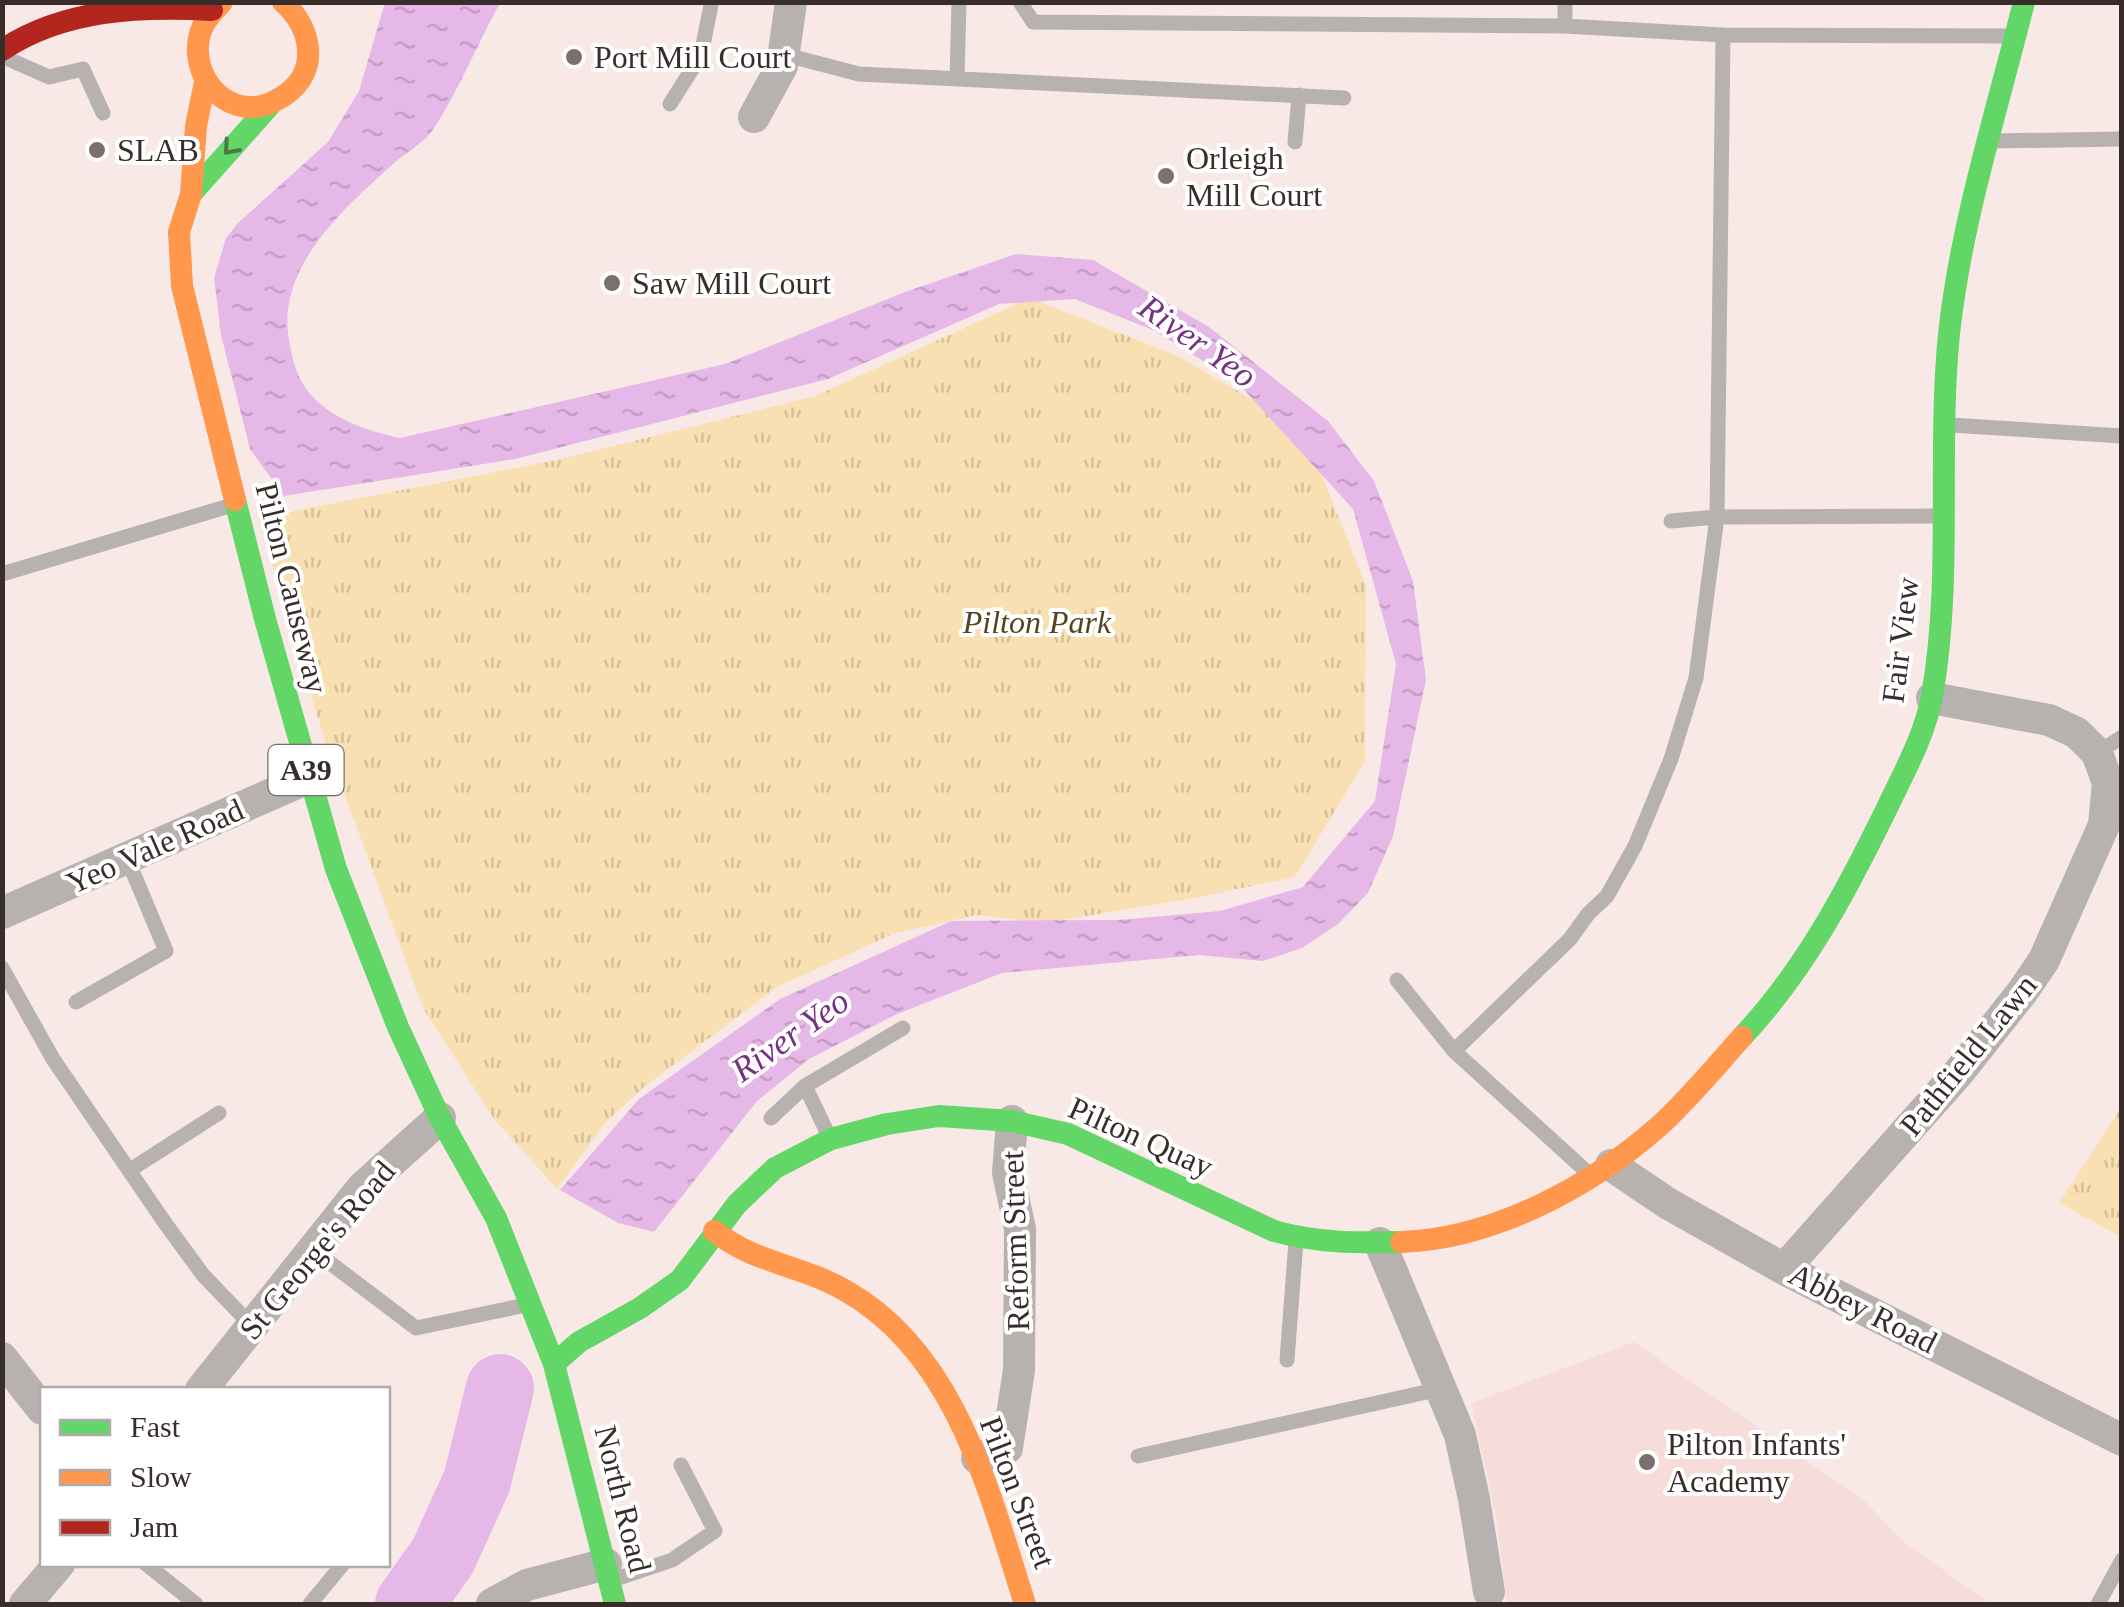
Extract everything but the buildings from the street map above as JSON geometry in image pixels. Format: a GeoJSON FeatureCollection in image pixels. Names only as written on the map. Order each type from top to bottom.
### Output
{"type":"FeatureCollection","features":[{"type":"Feature","properties":{"kind":"street"},"geometry":{"type":"LineString","coordinates":[[283,2],[302,13]]}},
{"type":"Feature","properties":{"kind":"street"},"geometry":{"type":"LineString","coordinates":[[754,117],[786,55],[792,2]]}},
{"type":"Feature","properties":{"kind":"street","name":"Fair View"},"geometry":{"type":"LineString","coordinates":[[1601,1171],[1658,1127],[1750,1029],[1814,946],[1915,750],[1932,698],[1940,612],[1949,336],[1959,265],[2024,2]]}},
{"type":"Feature","properties":{"kind":"street"},"geometry":{"type":"LineString","coordinates":[[2,53],[34,30],[107,8],[217,6]]}},
{"type":"Feature","properties":{"kind":"street","name":"Pilton Causeway"},"geometry":{"type":"LineString","coordinates":[[217,6],[202,22],[197,37],[195,53],[201,75],[190,194],[179,232],[182,286],[308,778],[360,933],[440,1118],[496,1218],[532,1310]]}},
{"type":"Feature","properties":{"kind":"street"},"geometry":{"type":"LineString","coordinates":[[107,8],[146,30]]}},
{"type":"Feature","properties":{"kind":"street","name":"Pilton Causeway"},"geometry":{"type":"LineString","coordinates":[[190,194],[271,104],[286,97],[305,71],[309,56],[302,13]]}},
{"type":"Feature","properties":{"kind":"street"},"geometry":{"type":"LineString","coordinates":[[175,48],[217,96],[252,107],[271,104]]}},
{"type":"Feature","properties":{"kind":"street","name":"Pathfield Lawn"},"geometry":{"type":"LineString","coordinates":[[1784,1269],[1959,1072],[2044,960],[2104,825],[2109,745],[2049,720],[1932,698]]}},
{"type":"Feature","properties":{"kind":"street","name":"Yeo Vale Road"},"geometry":{"type":"LineString","coordinates":[[2,913],[308,778]]}},
{"type":"Feature","properties":{"kind":"street","name":"Pilton Quay"},"geometry":{"type":"LineString","coordinates":[[554,1364],[579,1342],[680,1280],[714,1231],[775,1168],[831,1139],[888,1124],[939,1116],[1012,1122],[1068,1134],[1246,1221],[1297,1237],[1344,1243],[1424,1241],[1481,1227],[1527,1210],[1601,1171]]}},
{"type":"Feature","properties":{"kind":"street","name":"St George's Road"},"geometry":{"type":"LineString","coordinates":[[203,1387],[362,1188],[440,1118]]}},
{"type":"Feature","properties":{"kind":"street","name":"Reform Street"},"geometry":{"type":"LineString","coordinates":[[978,1458],[1007,1448],[1019,1370],[1020,1229],[1008,1173],[1012,1122]]}},
{"type":"Feature","properties":{"kind":"street","name":"Abbey Road"},"geometry":{"type":"LineString","coordinates":[[1601,1171],[1784,1269],[2122,1440]]}},
{"type":"Feature","properties":{"kind":"street","name":"Pilton Street"},"geometry":{"type":"LineString","coordinates":[[714,1231],[740,1250],[830,1284],[882,1313],[920,1353],[978,1458],[1025,1604]]}},
{"type":"Feature","properties":{"kind":"street"},"geometry":{"type":"LineString","coordinates":[[1380,1244],[1460,1435],[1489,1592]]}},
{"type":"Feature","properties":{"kind":"street","name":"A39"},"geometry":{"type":"LineString","coordinates":[[532,1310],[554,1364]]}},
{"type":"Feature","properties":{"kind":"street"},"geometry":{"type":"LineString","coordinates":[[2,1358],[40,1406]]}},
{"type":"Feature","properties":{"kind":"street","name":"North Road"},"geometry":{"type":"LineString","coordinates":[[554,1364],[610,1583]]}},
{"type":"Feature","properties":{"kind":"street"},"geometry":{"type":"LineString","coordinates":[[24,1604],[55,1567]]}},
{"type":"Feature","properties":{"kind":"street"},"geometry":{"type":"LineString","coordinates":[[492,1604],[527,1585],[610,1583]]}},
{"type":"Feature","properties":{"kind":"lane"},"geometry":{"type":"LineString","coordinates":[[958,79],[959,2]]}},
{"type":"Feature","properties":{"kind":"lane"},"geometry":{"type":"LineString","coordinates":[[1020,2],[1033,22],[1566,26],[1723,35],[2015,36]]}},
{"type":"Feature","properties":{"kind":"lane"},"geometry":{"type":"LineString","coordinates":[[1565,2],[1566,26]]}},
{"type":"Feature","properties":{"kind":"lane"},"geometry":{"type":"LineString","coordinates":[[670,104],[702,54],[711,5]]}},
{"type":"Feature","properties":{"kind":"lane"},"geometry":{"type":"LineString","coordinates":[[1454,1050],[1570,938],[1607,896],[1635,846],[1671,759],[1696,678],[1718,517],[1723,35]]}},
{"type":"Feature","properties":{"kind":"lane"},"geometry":{"type":"LineString","coordinates":[[2,53],[49,78],[83,68],[103,113]]}},
{"type":"Feature","properties":{"kind":"lane"},"geometry":{"type":"LineString","coordinates":[[786,55],[859,74],[1344,98]]}},
{"type":"Feature","properties":{"kind":"lane"},"geometry":{"type":"LineString","coordinates":[[1295,142],[1299,95]]}},
{"type":"Feature","properties":{"kind":"lane"},"geometry":{"type":"LineString","coordinates":[[1989,140],[2122,140]]}},
{"type":"Feature","properties":{"kind":"lane"},"geometry":{"type":"LineString","coordinates":[[1945,424],[2122,436]]}},
{"type":"Feature","properties":{"kind":"lane"},"geometry":{"type":"LineString","coordinates":[[2,574],[238,504]]}},
{"type":"Feature","properties":{"kind":"lane"},"geometry":{"type":"LineString","coordinates":[[1671,520],[1943,516]]}},
{"type":"Feature","properties":{"kind":"lane"},"geometry":{"type":"LineString","coordinates":[[76,1002],[166,951],[126,858]]}},
{"type":"Feature","properties":{"kind":"lane"},"geometry":{"type":"LineString","coordinates":[[2,968],[45,1046],[203,1276],[252,1326]]}},
{"type":"Feature","properties":{"kind":"lane"},"geometry":{"type":"LineString","coordinates":[[1396,980],[1454,1050],[1601,1171]]}},
{"type":"Feature","properties":{"kind":"lane"},"geometry":{"type":"LineString","coordinates":[[771,1118],[805,1086],[904,1028]]}},
{"type":"Feature","properties":{"kind":"lane"},"geometry":{"type":"LineString","coordinates":[[805,1086],[831,1139]]}},
{"type":"Feature","properties":{"kind":"lane"},"geometry":{"type":"LineString","coordinates":[[130,1170],[219,1112]]}},
{"type":"Feature","properties":{"kind":"lane"},"geometry":{"type":"LineString","coordinates":[[1288,1360],[1297,1237]]}},
{"type":"Feature","properties":{"kind":"lane"},"geometry":{"type":"LineString","coordinates":[[312,1249],[416,1328],[532,1310]]}},
{"type":"Feature","properties":{"kind":"lane"},"geometry":{"type":"LineString","coordinates":[[1138,1456],[1440,1389]]}},
{"type":"Feature","properties":{"kind":"lane"},"geometry":{"type":"LineString","coordinates":[[610,1583],[672,1560],[716,1531],[680,1465]]}},
{"type":"Feature","properties":{"kind":"lane"},"geometry":{"type":"LineString","coordinates":[[2098,1604],[2122,1560]]}},
{"type":"Feature","properties":{"kind":"lane"},"geometry":{"type":"LineString","coordinates":[[150,1567],[196,1604]]}},
{"type":"Feature","properties":{"kind":"lane"},"geometry":{"type":"LineString","coordinates":[[310,1604],[341,1567]]}},
{"type":"Feature","properties":{"kind":"shaded area","name":"Pilton Infants' Academy"},"geometry":{"type":"Polygon","coordinates":[[[1634,1342],[1865,1501],[1899,1538],[1990,1604],[1507,1604],[1497,1522],[1471,1403],[1634,1342]]]}},
{"type":"Feature","properties":{"kind":"green space","name":"Pilton Park"},"geometry":{"type":"Polygon","coordinates":[[[1030,298],[1178,356],[1304,430],[1366,586],[1365,761],[1295,877],[1044,923],[976,915],[893,934],[777,987],[644,1087],[605,1123],[557,1189],[494,1119],[423,1008],[325,741],[258,518],[561,459],[815,396],[1030,298]]]}},
{"type":"Feature","properties":{"kind":"green space"},"geometry":{"type":"Polygon","coordinates":[[[2121,1108],[2122,1237],[2059,1203],[2121,1108]]]}},
{"type":"Feature","properties":{"kind":"water"},"geometry":{"type":"Polygon","coordinates":[[[385,2],[500,3],[432,131],[344,210],[315,245],[295,283],[288,311],[294,363],[300,379],[321,405],[351,423],[400,438],[725,364],[905,292],[1016,254],[1093,260],[1209,327],[1328,421],[1374,481],[1413,581],[1426,680],[1393,836],[1368,893],[1338,924],[1302,948],[1263,961],[1199,955],[1002,973],[897,1014],[809,1059],[757,1101],[654,1232],[618,1223],[560,1190],[639,1099],[780,999],[951,921],[1118,920],[1220,911],[1303,887],[1375,801],[1396,664],[1353,509],[1237,382],[1153,330],[1075,299],[999,304],[828,379],[515,459],[284,496],[250,449],[221,335],[214,278],[226,238],[238,223],[328,142],[359,91],[385,2]]]}},
{"type":"Feature","properties":{"kind":"waterway","name":"River Yeo"},"geometry":{"type":"LineString","coordinates":[[409,1604],[443,1556],[477,1481],[500,1388]]}},
{"type":"Feature","properties":{"kind":"traffic: fast"},"geometry":{"type":"LineString","coordinates":[[1742,1037],[1786,984],[1840,899],[1907,767],[1929,711],[1942,606],[1949,334],[1971,208],[2024,2]]}},
{"type":"Feature","properties":{"kind":"traffic: fast"},"geometry":{"type":"LineString","coordinates":[[191,194],[271,104]]}},
{"type":"Feature","properties":{"kind":"traffic: fast"},"geometry":{"type":"LineString","coordinates":[[235,500],[336,869],[398,1027],[440,1118],[496,1218],[554,1364],[615,1604]]}},
{"type":"Feature","properties":{"kind":"traffic: fast"},"geometry":{"type":"LineString","coordinates":[[554,1364],[579,1342],[680,1280],[737,1204],[775,1168],[831,1139],[887,1124],[939,1116],[1012,1121],[1068,1134],[1274,1231],[1337,1241],[1401,1242]]}},
{"type":"Feature","properties":{"kind":"traffic: slow"},"geometry":{"type":"LineString","coordinates":[[222,2],[203,26],[199,39],[200,66],[223,98],[254,107],[285,95],[296,85],[308,61],[300,24],[283,2]]}},
{"type":"Feature","properties":{"kind":"traffic: slow"},"geometry":{"type":"LineString","coordinates":[[205,82],[196,126],[191,194],[179,232],[182,286],[235,500]]}},
{"type":"Feature","properties":{"kind":"traffic: slow"},"geometry":{"type":"LineString","coordinates":[[1401,1242],[1470,1231],[1505,1220],[1571,1189],[1658,1127],[1742,1037]]}},
{"type":"Feature","properties":{"kind":"traffic: slow"},"geometry":{"type":"LineString","coordinates":[[714,1231],[746,1251],[846,1291],[884,1318],[915,1350],[941,1388],[982,1472],[1025,1604]]}},
{"type":"Feature","properties":{"kind":"traffic: jam"},"geometry":{"type":"LineString","coordinates":[[2,50],[26,36],[76,18],[130,10],[212,10]]}},
{"type":"Feature","properties":{"kind":"place","name":"Port Mill Court"},"geometry":{"type":"Point","coordinates":[574,57]}},
{"type":"Feature","properties":{"kind":"place","name":"SLAB"},"geometry":{"type":"Point","coordinates":[97,150]}},
{"type":"Feature","properties":{"kind":"place","name":"Orleigh Mill Court"},"geometry":{"type":"Point","coordinates":[1166,176]}},
{"type":"Feature","properties":{"kind":"place","name":"Saw Mill Court"},"geometry":{"type":"Point","coordinates":[612,283]}},
{"type":"Feature","properties":{"kind":"place","name":"Pilton Infants' Academy"},"geometry":{"type":"Point","coordinates":[1647,1462]}}]}
